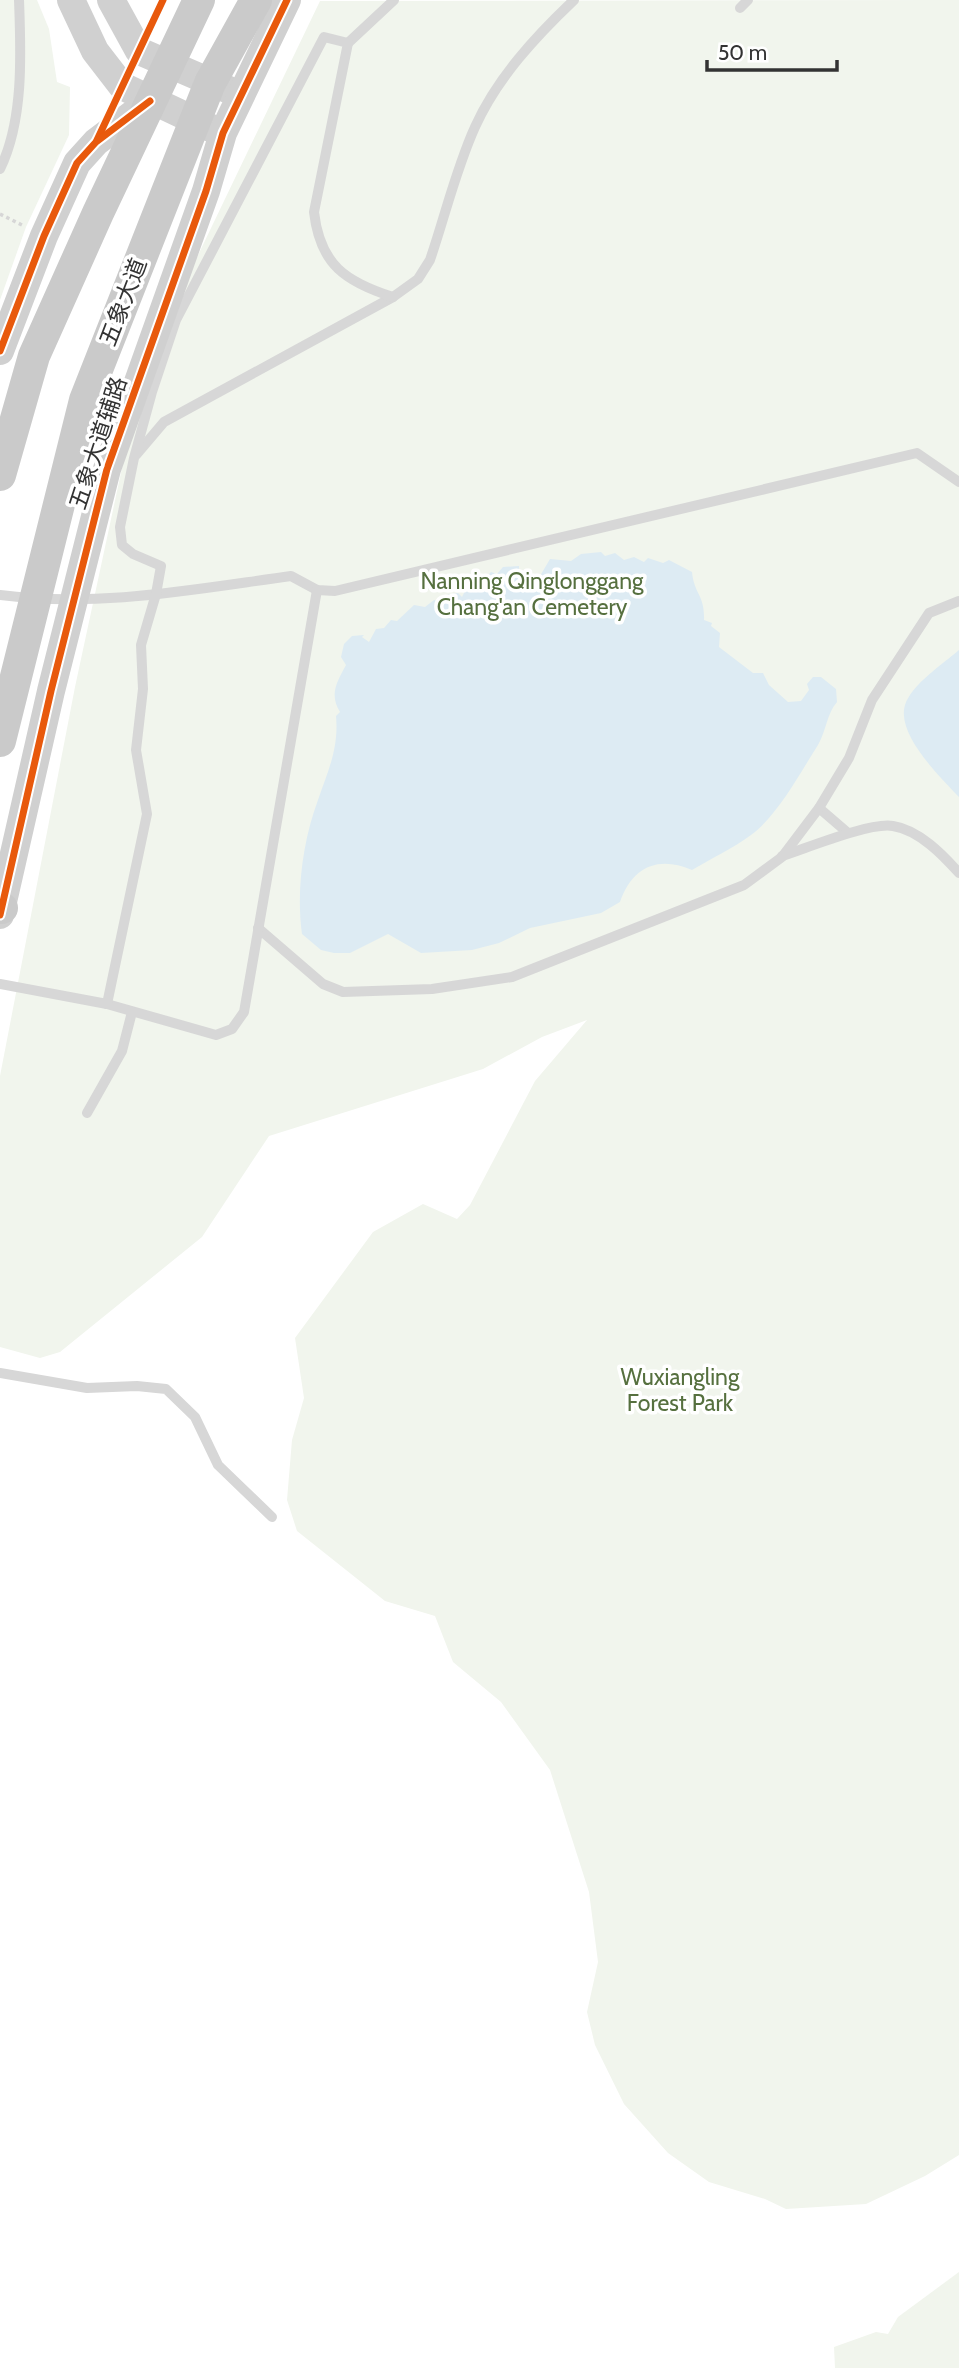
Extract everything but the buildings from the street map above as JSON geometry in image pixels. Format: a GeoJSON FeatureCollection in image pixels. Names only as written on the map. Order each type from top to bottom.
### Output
{"type":"FeatureCollection","features":[{"type":"Feature","properties":{"kind":"main road"},"geometry":{"type":"LineString","coordinates":[[0,475],[34,356],[150,100],[170,64],[199,0]]}},
{"type":"Feature","properties":{"kind":"main road","name":"五象大道"},"geometry":{"type":"LineString","coordinates":[[0,741],[85,400],[172,174],[209,127],[210,83],[256,0]]}},
{"type":"Feature","properties":{"kind":"street"},"geometry":{"type":"LineString","coordinates":[[71,0],[95,51],[122,86],[209,127]]}},
{"type":"Feature","properties":{"kind":"street"},"geometry":{"type":"LineString","coordinates":[[111,0],[139,51],[241,95]]}},
{"type":"Feature","properties":{"kind":"street","name":"五象大道辅路"},"geometry":{"type":"LineString","coordinates":[[1,910],[73,599],[107,469],[206,191],[209,127],[241,95],[287,0]]}},
{"type":"Feature","properties":{"kind":"street"},"geometry":{"type":"LineString","coordinates":[[2,339],[77,163],[96,142],[150,100]]}},
{"type":"Feature","properties":{"kind":"lane"},"geometry":{"type":"LineString","coordinates":[[0,169],[16,110],[21,39],[19,0]]}},
{"type":"Feature","properties":{"kind":"lane"},"geometry":{"type":"LineString","coordinates":[[393,297],[360,287],[340,271],[326,255],[317,238],[314,212],[348,43],[394,0]]}},
{"type":"Feature","properties":{"kind":"lane"},"geometry":{"type":"LineString","coordinates":[[134,458],[164,422],[393,297],[418,279],[430,260],[475,126],[537,34],[574,0]]}},
{"type":"Feature","properties":{"kind":"lane"},"geometry":{"type":"LineString","coordinates":[[107,1004],[147,814],[136,750],[142,689],[141,645],[161,566],[133,554],[122,544],[120,527],[134,458],[176,320],[324,37],[348,43]]}},
{"type":"Feature","properties":{"kind":"lane"},"geometry":{"type":"LineString","coordinates":[[0,595],[34,600],[156,594],[291,576],[317,590],[335,591],[917,453],[959,482]]}},
{"type":"Feature","properties":{"kind":"lane"},"geometry":{"type":"LineString","coordinates":[[0,984],[107,1004],[216,1035],[232,1029],[244,1012],[317,590]]}},
{"type":"Feature","properties":{"kind":"lane"},"geometry":{"type":"LineString","coordinates":[[258,928],[323,984],[343,992],[478,984],[512,977],[744,885],[782,856],[819,808],[849,758],[872,700],[929,613],[959,601]]}},
{"type":"Feature","properties":{"kind":"lane"},"geometry":{"type":"LineString","coordinates":[[819,808],[848,833]]}},
{"type":"Feature","properties":{"kind":"lane"},"geometry":{"type":"LineString","coordinates":[[782,856],[848,833],[893,826],[936,846],[959,873]]}},
{"type":"Feature","properties":{"kind":"lane"},"geometry":{"type":"LineString","coordinates":[[87,1112],[122,1051],[132,1012]]}},
{"type":"Feature","properties":{"kind":"lane"},"geometry":{"type":"LineString","coordinates":[[0,1373],[87,1388],[137,1386],[166,1390],[195,1417],[218,1465],[272,1517]]}},
{"type":"Feature","properties":{"kind":"green space"},"geometry":{"type":"Polygon","coordinates":[[[0,0],[37,0],[49,29],[57,82],[70,87],[69,135],[26,227],[0,300],[0,0]]]}},
{"type":"Feature","properties":{"kind":"green space","name":"Nanning Qinglonggang Chang'an Cemetery"},"geometry":{"type":"Polygon","coordinates":[[[959,0],[959,2155],[925,2176],[866,2204],[786,2209],[765,2199],[709,2182],[668,2153],[624,2104],[595,2045],[587,2012],[598,1962],[589,1892],[550,1770],[501,1702],[453,1662],[435,1616],[385,1601],[297,1531],[287,1500],[292,1440],[304,1398],[295,1338],[373,1232],[423,1204],[457,1219],[470,1205],[535,1081],[587,1020],[542,1037],[483,1069],[269,1136],[202,1237],[60,1352],[40,1358],[0,1347],[0,1076],[75,687],[134,412],[177,299],[320,1],[959,0]]]}},
{"type":"Feature","properties":{"kind":"green space"},"geometry":{"type":"Polygon","coordinates":[[[959,2272],[959,2368],[835,2368],[834,2347],[876,2332],[888,2334],[898,2317],[959,2272]]]}},
{"type":"Feature","properties":{"kind":"shaded area"},"geometry":{"type":"Polygon","coordinates":[[[601,552],[605,556],[615,553],[624,560],[634,557],[644,562],[648,558],[663,563],[669,560],[692,572],[703,605],[704,620],[712,623],[711,626],[720,633],[719,647],[753,673],[763,673],[769,685],[788,702],[801,701],[809,690],[807,684],[813,677],[821,677],[836,689],[837,702],[821,740],[788,793],[761,827],[744,840],[692,870],[668,864],[648,867],[632,880],[620,902],[601,913],[530,928],[499,943],[472,950],[421,953],[388,934],[350,953],[321,950],[302,934],[300,883],[308,832],[334,749],[336,716],[340,712],[335,694],[346,665],[341,657],[344,644],[352,636],[364,635],[362,637],[369,642],[376,629],[384,628],[391,620],[397,621],[414,605],[425,607],[434,600],[440,601],[446,595],[458,593],[462,597],[466,589],[474,588],[483,577],[491,572],[497,574],[503,567],[519,566],[519,574],[528,581],[540,576],[550,559],[571,561],[581,554],[601,552]]]}},
{"type":"Feature","properties":{"kind":"shaded area"},"geometry":{"type":"Polygon","coordinates":[[[959,650],[959,797],[913,742],[904,716],[905,705],[914,690],[959,650]]]}},
{"type":"Feature","properties":{"kind":"cycle path"},"geometry":{"type":"LineString","coordinates":[[97,140],[163,0]]}},
{"type":"Feature","properties":{"kind":"cycle path"},"geometry":{"type":"LineString","coordinates":[[0,915],[51,691],[107,469],[206,191],[223,133],[287,0]]}},
{"type":"Feature","properties":{"kind":"cycle path"},"geometry":{"type":"LineString","coordinates":[[0,351],[44,236],[77,163],[96,142],[150,101]]}},
{"type":"Feature","properties":{"kind":"park label","name":"Wuxiangling Forest Park"},"geometry":{"type":"Point","coordinates":[680,1390]}}]}
